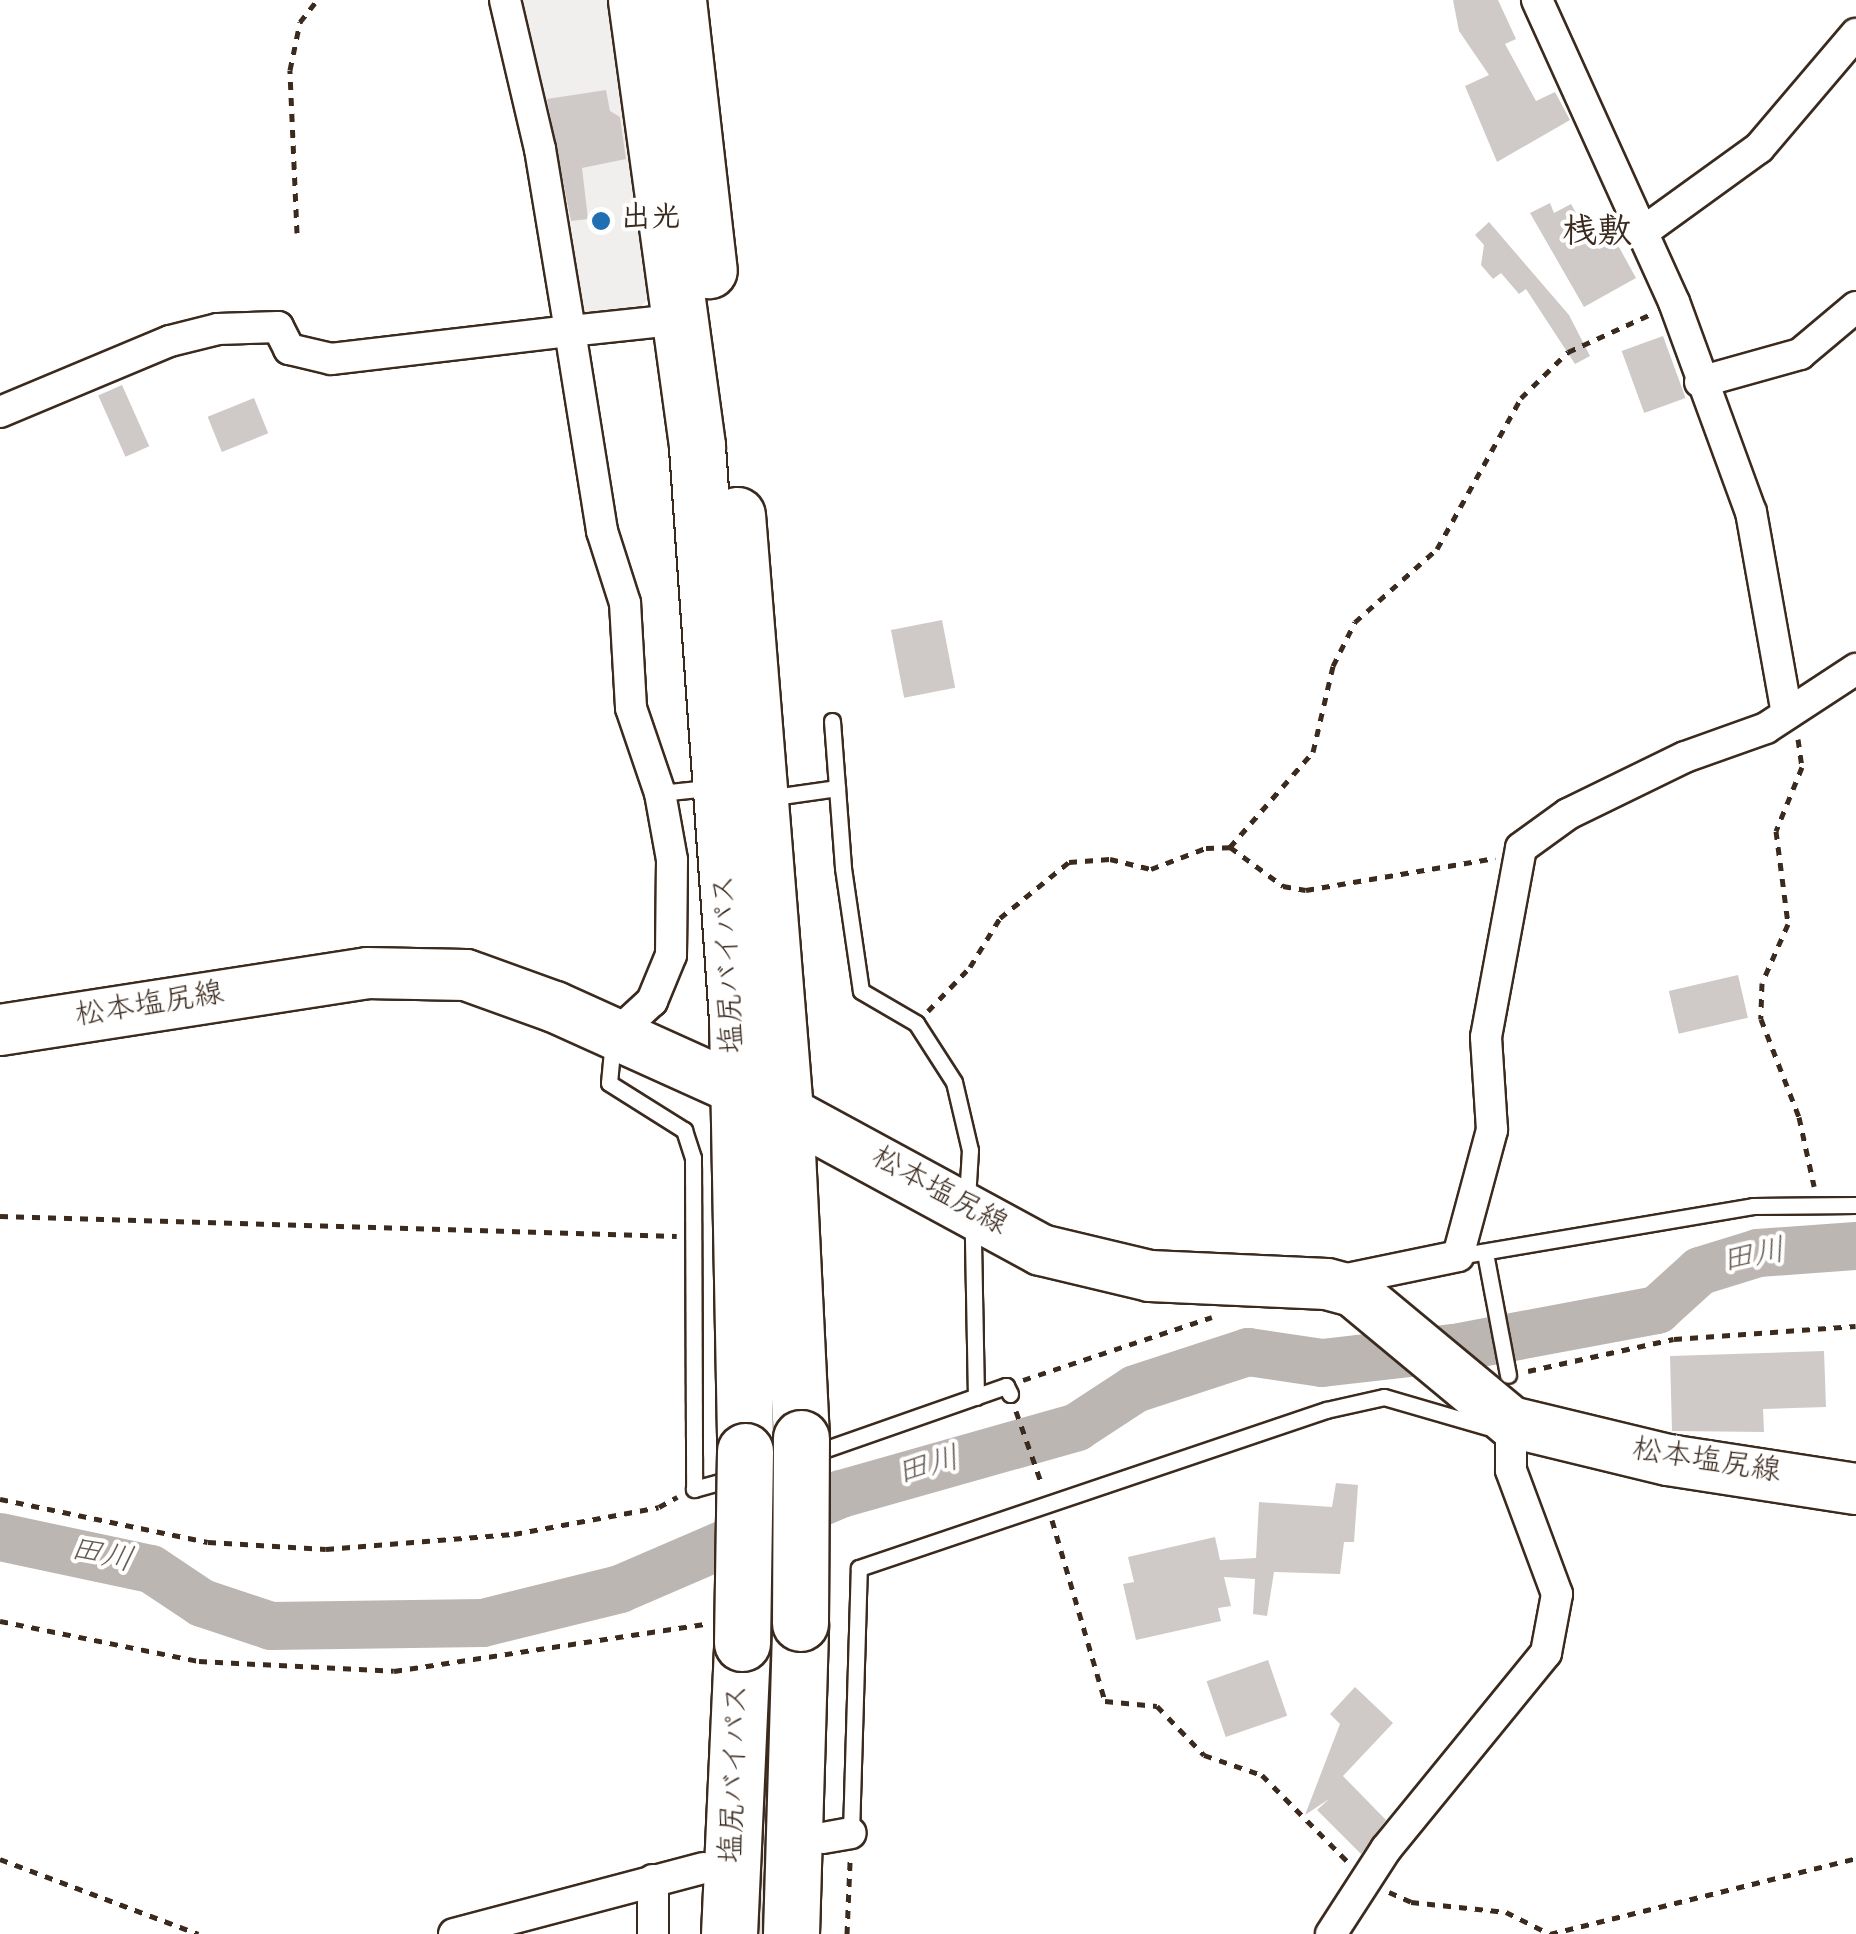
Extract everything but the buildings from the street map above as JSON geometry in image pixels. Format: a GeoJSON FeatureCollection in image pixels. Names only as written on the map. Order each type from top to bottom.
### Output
{"type":"FeatureCollection","features":[{"type":"Feature","properties":{"kind":"highway","name":"塩尻バイパス"},"geometry":{"type":"LineString","coordinates":[[636,0],[645,99],[683,319],[762,1102]]}},
{"type":"Feature","properties":{"kind":"highway","name":"塩尻バイパス"},"geometry":{"type":"LineString","coordinates":[[678,0],[749,617],[762,799],[762,1102],[770,1457],[800,1622],[790,1934]]}},
{"type":"Feature","properties":{"kind":"highway","name":"塩尻バイパス"},"geometry":{"type":"LineString","coordinates":[[729,1934],[725,1633],[770,1457]]}},
{"type":"Feature","properties":{"kind":"main road","name":"松本塩尻線"},"geometry":{"type":"LineString","coordinates":[[0,1030],[368,973],[466,975],[514,990],[762,1102],[974,1217],[1076,1261],[1150,1276],[1327,1284],[1378,1306],[1500,1398],[1650,1456],[1856,1489]]}},
{"type":"Feature","properties":{"kind":"street"},"geometry":{"type":"LineString","coordinates":[[505,0],[540,149],[602,531],[625,603],[631,708],[660,793],[672,860],[672,955],[652,1001],[614,1036]]}},
{"type":"Feature","properties":{"kind":"street"},"geometry":{"type":"LineString","coordinates":[[1537,0],[1674,302],[1700,382],[1751,512],[1790,706]]}},
{"type":"Feature","properties":{"kind":"street"},"geometry":{"type":"LineString","coordinates":[[1640,234],[1759,148],[1856,34]]}},
{"type":"Feature","properties":{"kind":"street"},"geometry":{"type":"LineString","coordinates":[[1700,382],[1800,354],[1856,307]]}},
{"type":"Feature","properties":{"kind":"street"},"geometry":{"type":"LineString","coordinates":[[0,412],[170,341],[218,329],[278,327],[290,349],[309,359],[331,359],[683,319]]}},
{"type":"Feature","properties":{"kind":"street"},"geometry":{"type":"LineString","coordinates":[[1327,1284],[1477,1257],[1492,1130],[1486,1037],[1521,848],[1568,814],[1685,757],[1766,728],[1790,706],[1856,669]]}},
{"type":"Feature","properties":{"kind":"street"},"geometry":{"type":"LineString","coordinates":[[1330,1934],[1368,1882],[1386,1849],[1546,1653],[1557,1594],[1515,1485],[1500,1398]]}},
{"type":"Feature","properties":{"kind":"street"},"geometry":{"type":"LineString","coordinates":[[454,1934],[703,1868]]}},
{"type":"Feature","properties":{"kind":"street"},"geometry":{"type":"LineString","coordinates":[[653,1880],[653,1934]]}},
{"type":"Feature","properties":{"kind":"lane"},"geometry":{"type":"LineString","coordinates":[[832,721],[862,991],[916,1023],[954,1082],[970,1150],[976,1397]]}},
{"type":"Feature","properties":{"kind":"lane"},"geometry":{"type":"LineString","coordinates":[[762,799],[837,788]]}},
{"type":"Feature","properties":{"kind":"lane"},"geometry":{"type":"LineString","coordinates":[[660,793],[696,789]]}},
{"type":"Feature","properties":{"kind":"lane"},"geometry":{"type":"LineString","coordinates":[[614,1036],[606,1064],[609,1084],[622,1098],[684,1130],[693,1158],[694,1490],[770,1457],[1008,1390]]}},
{"type":"Feature","properties":{"kind":"lane"},"geometry":{"type":"LineString","coordinates":[[837,1835],[860,1568],[1046,1500],[1326,1410],[1384,1397],[1500,1398],[1477,1257],[1753,1206],[1856,1204]]}},
{"type":"Feature","properties":{"kind":"path"},"geometry":{"type":"LineString","coordinates":[[296,233],[290,70],[300,22],[317,0]]}},
{"type":"Feature","properties":{"kind":"path"},"geometry":{"type":"LineString","coordinates":[[1230,847],[1314,752],[1333,666],[1355,622],[1437,549],[1520,398],[1568,352],[1674,302]]}},
{"type":"Feature","properties":{"kind":"path"},"geometry":{"type":"LineString","coordinates":[[1790,706],[1802,768],[1776,831],[1788,924],[1762,982],[1762,1019],[1800,1117],[1818,1204]]}},
{"type":"Feature","properties":{"kind":"path"},"geometry":{"type":"LineString","coordinates":[[916,1023],[970,967],[1000,918],[1069,862],[1110,858],[1150,869],[1206,848],[1230,847],[1283,886],[1306,890],[1521,848]]}},
{"type":"Feature","properties":{"kind":"path"},"geometry":{"type":"LineString","coordinates":[[0,1216],[695,1237]]}},
{"type":"Feature","properties":{"kind":"path"},"geometry":{"type":"LineString","coordinates":[[1235,1282],[1230,1300],[1210,1319],[1008,1390],[1046,1500],[1105,1702],[1157,1706],[1204,1754],[1262,1776],[1368,1882],[1411,1902],[1506,1912],[1550,1934],[1856,1858]]}},
{"type":"Feature","properties":{"kind":"path"},"geometry":{"type":"LineString","coordinates":[[1500,1398],[1674,1339],[1856,1326]]}},
{"type":"Feature","properties":{"kind":"path"},"geometry":{"type":"LineString","coordinates":[[0,1499],[208,1542],[326,1550],[514,1534],[659,1507],[694,1490]]}},
{"type":"Feature","properties":{"kind":"path"},"geometry":{"type":"LineString","coordinates":[[0,1621],[199,1661],[394,1671],[725,1633]]}},
{"type":"Feature","properties":{"kind":"path"},"geometry":{"type":"LineString","coordinates":[[837,1835],[847,1934]]}},
{"type":"Feature","properties":{"kind":"path"},"geometry":{"type":"LineString","coordinates":[[0,1859],[198,1934]]}},
{"type":"Feature","properties":{"kind":"shaded area","name":"出光"},"geometry":{"type":"Polygon","coordinates":[[[512,0],[624,0],[651,294],[637,313],[584,318],[572,311],[512,0]]]}},
{"type":"Feature","properties":{"kind":"shaded area"},"geometry":{"type":"Polygon","coordinates":[[[774,1615],[774,1934],[746,1934],[766,1617],[774,1615]]]}},
{"type":"Feature","properties":{"kind":"waterway","name":"田川"},"geometry":{"type":"LineString","coordinates":[[0,1537],[151,1569],[202,1603],[271,1626],[483,1623],[620,1589],[841,1494],[1077,1427],[1135,1389],[1248,1352],[1322,1363],[1454,1348],[1657,1310],[1700,1271],[1758,1253],[1856,1246]]}},
{"type":"Feature","properties":{"kind":"place","name":"出光"},"geometry":{"type":"Point","coordinates":[601,221]}},
{"type":"Feature","properties":{"kind":"district","name":"桟敷"},"geometry":{"type":"Point","coordinates":[1597,235]}}]}
